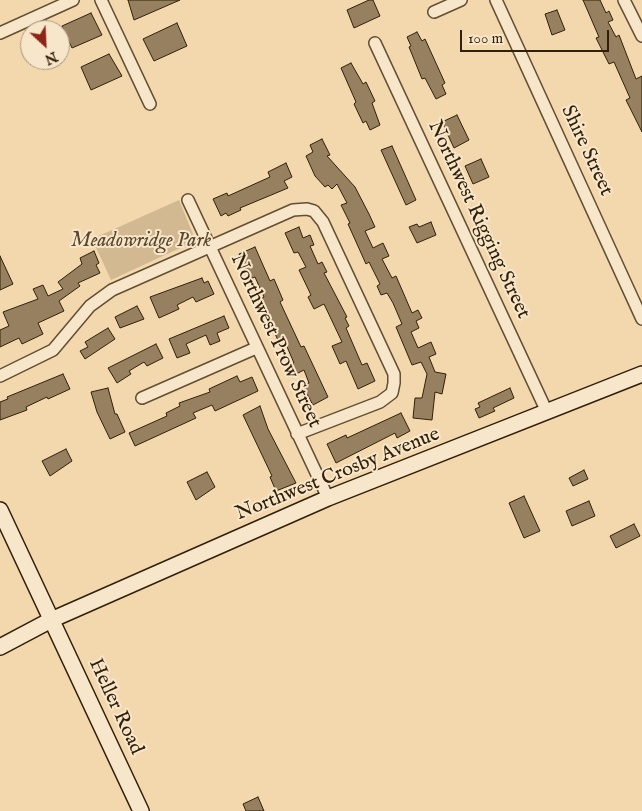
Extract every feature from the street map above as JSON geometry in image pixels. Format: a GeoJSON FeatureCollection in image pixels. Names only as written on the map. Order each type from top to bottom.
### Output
{"type":"FeatureCollection","features":[{"type":"Feature","properties":{"kind":"street"},"geometry":{"type":"LineString","coordinates":[[0,33],[73,0]]}},
{"type":"Feature","properties":{"kind":"street"},"geometry":{"type":"LineString","coordinates":[[101,0],[150,104]]}},
{"type":"Feature","properties":{"kind":"street"},"geometry":{"type":"LineString","coordinates":[[434,12],[461,0]]}},
{"type":"Feature","properties":{"kind":"street","name":"Shire Street"},"geometry":{"type":"LineString","coordinates":[[496,0],[642,319]]}},
{"type":"Feature","properties":{"kind":"street"},"geometry":{"type":"LineString","coordinates":[[624,0],[642,36]]}},
{"type":"Feature","properties":{"kind":"street","name":"Northwest Rigging Street"},"geometry":{"type":"LineString","coordinates":[[375,43],[547,412]]}},
{"type":"Feature","properties":{"kind":"street","name":"Northwest Prow Street"},"geometry":{"type":"LineString","coordinates":[[188,200],[328,498]]}},
{"type":"Feature","properties":{"kind":"street"},"geometry":{"type":"LineString","coordinates":[[0,376],[53,350],[90,306],[112,290],[299,209],[314,211],[320,216],[328,231],[394,374],[394,383],[392,393],[380,402],[298,434]]}},
{"type":"Feature","properties":{"kind":"street"},"geometry":{"type":"LineString","coordinates":[[142,398],[256,348]]}},
{"type":"Feature","properties":{"kind":"street","name":"Northwest Crosby Avenue"},"geometry":{"type":"LineString","coordinates":[[0,646],[52,620],[328,498],[642,374]]}},
{"type":"Feature","properties":{"kind":"street","name":"Heller Road"},"geometry":{"type":"LineString","coordinates":[[0,510],[142,811]]}},
{"type":"Feature","properties":{"kind":"green space","name":"Meadowridge Park"},"geometry":{"type":"Polygon","coordinates":[[[179,200],[193,234],[191,243],[111,280],[92,239],[179,200]]]}},
{"type":"Feature","properties":{"kind":"building"},"geometry":{"type":"Polygon","coordinates":[[[128,0],[180,0],[134,20],[128,0]]]}},
{"type":"Feature","properties":{"kind":"building"},"geometry":{"type":"Polygon","coordinates":[[[373,0],[380,16],[354,28],[347,10],[373,0]]]}},
{"type":"Feature","properties":{"kind":"building"},"geometry":{"type":"Polygon","coordinates":[[[583,0],[600,0],[606,13],[609,11],[613,20],[608,22],[616,37],[619,35],[636,79],[642,76],[642,132],[626,100],[630,98],[614,62],[609,64],[596,38],[599,37],[583,0]]]}},
{"type":"Feature","properties":{"kind":"building"},"geometry":{"type":"Polygon","coordinates":[[[557,10],[565,30],[552,35],[545,14],[557,10]]]}},
{"type":"Feature","properties":{"kind":"building"},"geometry":{"type":"Polygon","coordinates":[[[91,13],[102,35],[72,48],[70,44],[70,22],[91,13]]]}},
{"type":"Feature","properties":{"kind":"building"},"geometry":{"type":"Polygon","coordinates":[[[177,23],[187,46],[154,61],[143,39],[177,23]]]}},
{"type":"Feature","properties":{"kind":"building"},"geometry":{"type":"Polygon","coordinates":[[[417,32],[422,41],[425,39],[445,83],[442,85],[446,94],[436,99],[425,78],[422,79],[409,47],[411,46],[407,37],[417,32]]]}},
{"type":"Feature","properties":{"kind":"building"},"geometry":{"type":"Polygon","coordinates":[[[109,54],[122,76],[91,90],[81,67],[109,54]]]}},
{"type":"Feature","properties":{"kind":"building"},"geometry":{"type":"Polygon","coordinates":[[[351,63],[363,84],[366,82],[375,101],[372,103],[380,125],[370,130],[366,121],[363,123],[354,104],[356,102],[341,68],[351,63]]]}},
{"type":"Feature","properties":{"kind":"building"},"geometry":{"type":"Polygon","coordinates":[[[457,115],[469,140],[454,148],[442,122],[457,115]]]}},
{"type":"Feature","properties":{"kind":"building"},"geometry":{"type":"Polygon","coordinates":[[[322,139],[330,155],[327,156],[355,187],[369,214],[375,227],[365,231],[373,248],[383,243],[389,256],[382,259],[392,278],[396,276],[412,313],[418,310],[422,318],[416,321],[419,328],[411,332],[418,348],[431,342],[436,354],[429,357],[435,372],[446,374],[442,394],[435,392],[432,420],[413,418],[415,398],[422,398],[427,374],[421,362],[412,365],[396,327],[402,324],[393,303],[387,293],[381,295],[377,286],[380,284],[369,262],[366,264],[348,224],[350,223],[341,205],[347,203],[337,184],[332,189],[328,185],[325,187],[315,176],[306,156],[313,152],[310,145],[322,139]]]}},
{"type":"Feature","properties":{"kind":"building"},"geometry":{"type":"Polygon","coordinates":[[[392,146],[416,200],[406,205],[381,150],[392,146]]]}},
{"type":"Feature","properties":{"kind":"building"},"geometry":{"type":"Polygon","coordinates":[[[481,159],[489,177],[473,184],[465,166],[481,159]]]}},
{"type":"Feature","properties":{"kind":"building"},"geometry":{"type":"Polygon","coordinates":[[[286,163],[292,177],[284,181],[288,188],[240,208],[241,210],[228,216],[226,213],[221,216],[213,199],[227,193],[228,196],[270,177],[268,172],[286,163]]]}},
{"type":"Feature","properties":{"kind":"building"},"geometry":{"type":"Polygon","coordinates":[[[431,222],[436,235],[417,243],[409,227],[417,224],[419,227],[431,222]]]}},
{"type":"Feature","properties":{"kind":"building"},"geometry":{"type":"Polygon","coordinates":[[[299,227],[303,238],[310,235],[314,245],[310,246],[318,264],[322,262],[327,272],[324,273],[347,317],[345,318],[349,326],[346,328],[362,365],[367,363],[375,381],[358,389],[346,361],[340,364],[332,346],[342,342],[324,304],[314,309],[308,297],[311,295],[299,270],[306,267],[298,252],[294,253],[285,233],[299,227]]]}},
{"type":"Feature","properties":{"kind":"building"},"geometry":{"type":"Polygon","coordinates":[[[255,247],[270,281],[274,279],[283,300],[280,302],[301,347],[304,346],[328,397],[313,405],[307,394],[303,396],[299,387],[309,383],[304,370],[294,375],[290,365],[294,363],[285,342],[280,345],[260,299],[264,297],[255,277],[250,279],[239,254],[255,247]]]}},
{"type":"Feature","properties":{"kind":"building"},"geometry":{"type":"Polygon","coordinates":[[[94,251],[99,263],[96,265],[100,273],[78,283],[80,286],[59,301],[64,311],[38,323],[43,334],[22,344],[19,338],[0,347],[0,330],[9,326],[3,312],[38,299],[33,289],[43,285],[48,296],[63,289],[58,282],[82,264],[80,258],[94,251]]]}},
{"type":"Feature","properties":{"kind":"building"},"geometry":{"type":"Polygon","coordinates":[[[0,256],[13,284],[0,290],[0,256]]]}},
{"type":"Feature","properties":{"kind":"building"},"geometry":{"type":"Polygon","coordinates":[[[202,278],[204,283],[208,281],[214,294],[196,302],[193,297],[177,305],[179,309],[159,318],[150,297],[202,278]]]}},
{"type":"Feature","properties":{"kind":"building"},"geometry":{"type":"Polygon","coordinates":[[[137,306],[144,319],[120,328],[115,317],[137,306]]]}},
{"type":"Feature","properties":{"kind":"building"},"geometry":{"type":"Polygon","coordinates":[[[224,316],[229,328],[217,333],[220,341],[210,345],[206,335],[186,344],[190,353],[177,358],[169,339],[224,316]]]}},
{"type":"Feature","properties":{"kind":"building"},"geometry":{"type":"Polygon","coordinates":[[[108,328],[115,339],[85,359],[80,351],[88,347],[85,342],[108,328]]]}},
{"type":"Feature","properties":{"kind":"building"},"geometry":{"type":"Polygon","coordinates":[[[156,344],[163,358],[147,366],[144,362],[129,371],[131,374],[117,383],[108,368],[156,344]]]}},
{"type":"Feature","properties":{"kind":"building"},"geometry":{"type":"Polygon","coordinates":[[[63,374],[70,389],[48,399],[47,397],[26,407],[27,410],[0,420],[0,402],[8,399],[7,397],[63,374]]]}},
{"type":"Feature","properties":{"kind":"building"},"geometry":{"type":"Polygon","coordinates":[[[237,376],[240,382],[252,377],[258,391],[215,411],[212,405],[193,413],[196,418],[135,446],[129,433],[167,416],[166,413],[180,406],[179,403],[210,392],[209,389],[237,376]]]}},
{"type":"Feature","properties":{"kind":"building"},"geometry":{"type":"Polygon","coordinates":[[[108,388],[115,414],[117,414],[125,432],[110,439],[97,412],[91,392],[108,388]]]}},
{"type":"Feature","properties":{"kind":"building"},"geometry":{"type":"Polygon","coordinates":[[[510,388],[514,398],[493,408],[495,411],[479,418],[475,409],[480,407],[478,403],[510,388]]]}},
{"type":"Feature","properties":{"kind":"building"},"geometry":{"type":"Polygon","coordinates":[[[260,406],[268,429],[296,483],[276,491],[270,477],[272,476],[243,415],[260,406]]]}},
{"type":"Feature","properties":{"kind":"building"},"geometry":{"type":"Polygon","coordinates":[[[401,413],[410,431],[397,438],[395,433],[336,463],[327,444],[346,435],[347,438],[401,413]]]}},
{"type":"Feature","properties":{"kind":"building"},"geometry":{"type":"Polygon","coordinates":[[[66,449],[72,461],[50,476],[42,461],[66,449]]]}},
{"type":"Feature","properties":{"kind":"building"},"geometry":{"type":"Polygon","coordinates":[[[584,470],[588,479],[573,486],[569,478],[584,470]]]}},
{"type":"Feature","properties":{"kind":"building"},"geometry":{"type":"Polygon","coordinates":[[[207,472],[215,487],[196,500],[187,482],[207,472]]]}},
{"type":"Feature","properties":{"kind":"building"},"geometry":{"type":"Polygon","coordinates":[[[524,496],[540,531],[524,538],[509,503],[524,496]]]}},
{"type":"Feature","properties":{"kind":"building"},"geometry":{"type":"Polygon","coordinates":[[[589,501],[595,516],[572,526],[566,511],[589,501]]]}},
{"type":"Feature","properties":{"kind":"building"},"geometry":{"type":"Polygon","coordinates":[[[634,524],[640,536],[616,548],[610,536],[634,524]]]}},
{"type":"Feature","properties":{"kind":"building"},"geometry":{"type":"Polygon","coordinates":[[[258,797],[264,811],[246,811],[243,804],[258,797]]]}}]}
